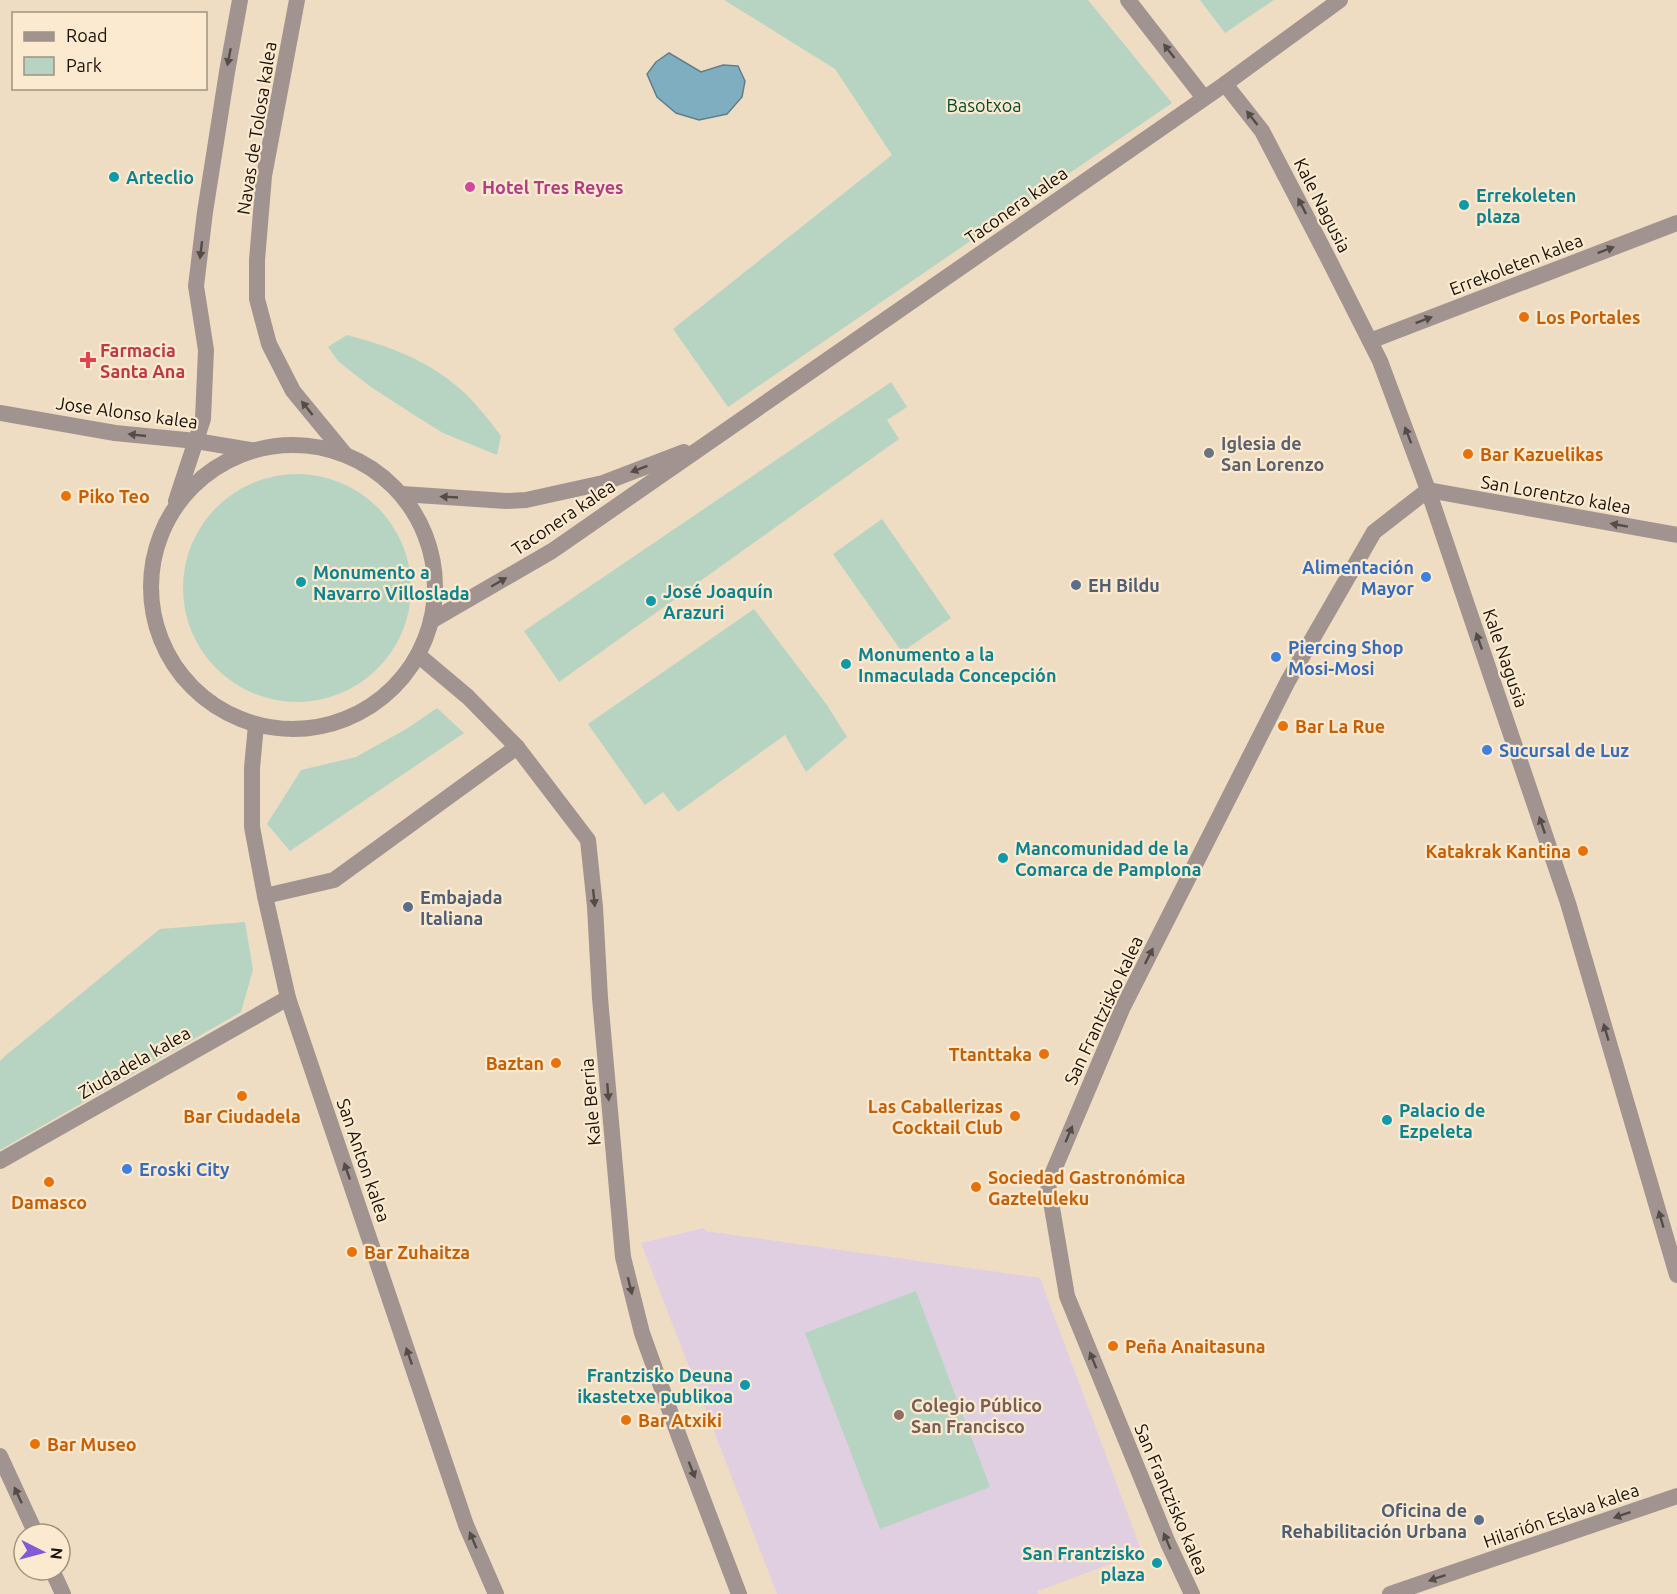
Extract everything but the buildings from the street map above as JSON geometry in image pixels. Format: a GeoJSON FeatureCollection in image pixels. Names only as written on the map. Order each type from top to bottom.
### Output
{"type":"FeatureCollection","features":[{"type":"Feature","properties":{"kind":"street","name":"Navas de Tolosa kalea"},"geometry":{"type":"LineString","coordinates":[[174,508],[203,419],[206,350],[196,286],[205,212],[240,0]]}},
{"type":"Feature","properties":{"kind":"street","name":"Navas de Tolosa kalea"},"geometry":{"type":"LineString","coordinates":[[297,0],[264,176],[257,260],[257,299],[270,344],[293,391],[344,453]]}},
{"type":"Feature","properties":{"kind":"street"},"geometry":{"type":"LineString","coordinates":[[1128,0],[1204,98]]}},
{"type":"Feature","properties":{"kind":"street","name":"Taconera kalea"},"geometry":{"type":"LineString","coordinates":[[430,621],[552,551],[1225,84],[1340,0]]}},
{"type":"Feature","properties":{"kind":"street","name":"Kale Nagusia"},"geometry":{"type":"LineString","coordinates":[[1225,84],[1262,131],[1380,361],[1428,490],[1568,903],[1677,1275]]}},
{"type":"Feature","properties":{"kind":"street","name":"Errekoleten kalea"},"geometry":{"type":"LineString","coordinates":[[1370,341],[1677,224]]}},
{"type":"Feature","properties":{"kind":"street","name":"Jose Alonso kalea"},"geometry":{"type":"LineString","coordinates":[[0,413],[115,433],[196,441],[250,450]]}},
{"type":"Feature","properties":{"kind":"street","name":"Taconera kalea"},"geometry":{"type":"LineString","coordinates":[[402,494],[506,501],[526,500],[603,483],[713,440]]}},
{"type":"Feature","properties":{"kind":"street"},"geometry":{"type":"LineString","coordinates":[[297,443],[344,453],[376,470],[402,494],[425,533],[435,577],[430,621],[418,655],[400,680],[377,702],[350,718],[320,728],[289,730],[255,725],[216,708],[184,680],[161,643],[151,602],[153,556],[174,508],[207,472],[250,450],[297,443]]}},
{"type":"Feature","properties":{"kind":"street","name":"San Lorentzo kalea"},"geometry":{"type":"LineString","coordinates":[[1428,490],[1677,535]]}},
{"type":"Feature","properties":{"kind":"street","name":"San Frantzisko kalea"},"geometry":{"type":"LineString","coordinates":[[1192,1594],[1168,1543],[1067,1296],[1048,1184],[1122,1009],[1288,681],[1374,532],[1428,490]]}},
{"type":"Feature","properties":{"kind":"street","name":"Kale Berria"},"geometry":{"type":"LineString","coordinates":[[418,655],[468,697],[517,747],[588,840],[623,1257],[642,1334],[739,1594]]}},
{"type":"Feature","properties":{"kind":"street","name":"San Anton kalea"},"geometry":{"type":"LineString","coordinates":[[255,725],[252,827],[288,998],[466,1525],[496,1594]]}},
{"type":"Feature","properties":{"kind":"street"},"geometry":{"type":"LineString","coordinates":[[265,896],[334,880],[517,747]]}},
{"type":"Feature","properties":{"kind":"street","name":"Ziudadela kalea"},"geometry":{"type":"LineString","coordinates":[[0,1161],[288,998]]}},
{"type":"Feature","properties":{"kind":"street"},"geometry":{"type":"LineString","coordinates":[[0,1456],[30,1522]]}},
{"type":"Feature","properties":{"kind":"street","name":"Hilarión Eslava kalea"},"geometry":{"type":"LineString","coordinates":[[1390,1594],[1677,1496]]}},
{"type":"Feature","properties":{"kind":"shaded area","name":"Colegio Público San Francisco"},"geometry":{"type":"Polygon","coordinates":[[[704,1228],[706,1231],[1040,1278],[1142,1552],[1038,1591],[1038,1594],[777,1594],[641,1243],[704,1228]]]}},
{"type":"Feature","properties":{"kind":"green space","name":"Basotxoa"},"geometry":{"type":"Polygon","coordinates":[[[724,0],[1088,0],[1172,103],[728,407],[673,329],[892,155],[835,69],[724,0]]]}},
{"type":"Feature","properties":{"kind":"green space"},"geometry":{"type":"Polygon","coordinates":[[[1200,0],[1274,0],[1225,33],[1200,0]]]}},
{"type":"Feature","properties":{"kind":"green space"},"geometry":{"type":"Polygon","coordinates":[[[347,335],[375,343],[417,360],[454,384],[479,408],[501,436],[497,455],[443,433],[371,387],[339,362],[328,347],[347,335]]]}},
{"type":"Feature","properties":{"kind":"green space"},"geometry":{"type":"Polygon","coordinates":[[[891,382],[907,407],[887,420],[899,439],[559,682],[524,631],[891,382]]]}},
{"type":"Feature","properties":{"kind":"green space"},"geometry":{"type":"Polygon","coordinates":[[[297,474],[319,476],[341,483],[360,493],[378,507],[392,525],[402,544],[409,566],[411,588],[409,610],[402,632],[392,651],[378,669],[360,683],[341,693],[319,700],[297,702],[275,700],[253,693],[234,683],[216,669],[202,651],[192,632],[185,610],[183,588],[185,566],[192,544],[202,525],[216,507],[234,493],[253,483],[275,476],[297,474]]]}},
{"type":"Feature","properties":{"kind":"green space"},"geometry":{"type":"Polygon","coordinates":[[[882,519],[951,618],[902,652],[833,554],[882,519]]]}},
{"type":"Feature","properties":{"kind":"green space"},"geometry":{"type":"Polygon","coordinates":[[[754,609],[827,705],[847,737],[806,772],[785,735],[678,812],[663,792],[645,805],[588,724],[754,609]]]}},
{"type":"Feature","properties":{"kind":"green space"},"geometry":{"type":"Polygon","coordinates":[[[437,708],[464,733],[290,851],[267,824],[301,770],[356,757],[408,728],[437,708]]]}},
{"type":"Feature","properties":{"kind":"green space"},"geometry":{"type":"Polygon","coordinates":[[[245,922],[253,970],[241,1012],[0,1150],[0,1061],[5,1056],[160,929],[245,922]]]}},
{"type":"Feature","properties":{"kind":"green space"},"geometry":{"type":"Polygon","coordinates":[[[916,1291],[990,1487],[880,1529],[805,1333],[916,1291]]]}},
{"type":"Feature","properties":{"kind":"water"},"geometry":{"type":"Polygon","coordinates":[[[669,53],[701,72],[723,65],[738,66],[745,81],[742,97],[727,114],[699,120],[676,113],[657,97],[647,74],[656,62],[669,53]]]}},
{"type":"Feature","properties":{"kind":"place","name":"Arteclio"},"geometry":{"type":"Point","coordinates":[114,177]}},
{"type":"Feature","properties":{"kind":"place","name":"Hotel Tres Reyes"},"geometry":{"type":"Point","coordinates":[470,187]}},
{"type":"Feature","properties":{"kind":"place","name":"Errekoleten plaza"},"geometry":{"type":"Point","coordinates":[1464,205]}},
{"type":"Feature","properties":{"kind":"place","name":"Los Portales"},"geometry":{"type":"Point","coordinates":[1524,317]}},
{"type":"Feature","properties":{"kind":"place","name":"Farmacia Santa Ana"},"geometry":{"type":"Point","coordinates":[88,360]}},
{"type":"Feature","properties":{"kind":"place","name":"Iglesia de San Lorenzo"},"geometry":{"type":"Point","coordinates":[1209,453]}},
{"type":"Feature","properties":{"kind":"place","name":"Bar Kazuelikas"},"geometry":{"type":"Point","coordinates":[1468,454]}},
{"type":"Feature","properties":{"kind":"place","name":"Piko Teo"},"geometry":{"type":"Point","coordinates":[66,496]}},
{"type":"Feature","properties":{"kind":"place","name":"Alimentación Mayor"},"geometry":{"type":"Point","coordinates":[1426,577]}},
{"type":"Feature","properties":{"kind":"place","name":"Monumento a Navarro Villoslada"},"geometry":{"type":"Point","coordinates":[301,582]}},
{"type":"Feature","properties":{"kind":"place","name":"EH Bildu"},"geometry":{"type":"Point","coordinates":[1076,585]}},
{"type":"Feature","properties":{"kind":"place","name":"José Joaquín Arazuri"},"geometry":{"type":"Point","coordinates":[651,601]}},
{"type":"Feature","properties":{"kind":"place","name":"Piercing Shop Mosi-Mosi"},"geometry":{"type":"Point","coordinates":[1276,657]}},
{"type":"Feature","properties":{"kind":"place","name":"Monumento a la Inmaculada Concepción"},"geometry":{"type":"Point","coordinates":[846,664]}},
{"type":"Feature","properties":{"kind":"place","name":"Bar La Rue"},"geometry":{"type":"Point","coordinates":[1283,726]}},
{"type":"Feature","properties":{"kind":"place","name":"Sucursal de Luz"},"geometry":{"type":"Point","coordinates":[1487,750]}},
{"type":"Feature","properties":{"kind":"place","name":"Katakrak Kantina"},"geometry":{"type":"Point","coordinates":[1583,851]}},
{"type":"Feature","properties":{"kind":"place","name":"Mancomunidad de la Comarca de Pamplona"},"geometry":{"type":"Point","coordinates":[1003,858]}},
{"type":"Feature","properties":{"kind":"place","name":"Embajada Italiana"},"geometry":{"type":"Point","coordinates":[408,907]}},
{"type":"Feature","properties":{"kind":"place","name":"Ttanttaka"},"geometry":{"type":"Point","coordinates":[1044,1054]}},
{"type":"Feature","properties":{"kind":"place","name":"Baztan"},"geometry":{"type":"Point","coordinates":[556,1063]}},
{"type":"Feature","properties":{"kind":"place","name":"Bar Ciudadela"},"geometry":{"type":"Point","coordinates":[242,1096]}},
{"type":"Feature","properties":{"kind":"place","name":"Las Caballerizas Cocktail Club"},"geometry":{"type":"Point","coordinates":[1015,1116]}},
{"type":"Feature","properties":{"kind":"place","name":"Palacio de Ezpeleta"},"geometry":{"type":"Point","coordinates":[1387,1120]}},
{"type":"Feature","properties":{"kind":"place","name":"Eroski City"},"geometry":{"type":"Point","coordinates":[127,1169]}},
{"type":"Feature","properties":{"kind":"place","name":"Damasco"},"geometry":{"type":"Point","coordinates":[49,1182]}},
{"type":"Feature","properties":{"kind":"place","name":"Sociedad Gastronómica Gazteluleku"},"geometry":{"type":"Point","coordinates":[976,1187]}},
{"type":"Feature","properties":{"kind":"place","name":"Bar Zuhaitza"},"geometry":{"type":"Point","coordinates":[352,1252]}},
{"type":"Feature","properties":{"kind":"place","name":"Peña Anaitasuna"},"geometry":{"type":"Point","coordinates":[1113,1346]}},
{"type":"Feature","properties":{"kind":"place","name":"Frantzisko Deuna ikastetxe publikoa"},"geometry":{"type":"Point","coordinates":[745,1385]}},
{"type":"Feature","properties":{"kind":"place","name":"Colegio Público San Francisco"},"geometry":{"type":"Point","coordinates":[899,1415]}},
{"type":"Feature","properties":{"kind":"place","name":"Bar Atxiki"},"geometry":{"type":"Point","coordinates":[626,1420]}},
{"type":"Feature","properties":{"kind":"place","name":"Bar Museo"},"geometry":{"type":"Point","coordinates":[35,1444]}},
{"type":"Feature","properties":{"kind":"place","name":"Oficina de Rehabilitación Urbana"},"geometry":{"type":"Point","coordinates":[1479,1520]}},
{"type":"Feature","properties":{"kind":"place","name":"San Frantzisko plaza"},"geometry":{"type":"Point","coordinates":[1157,1563]}}]}
